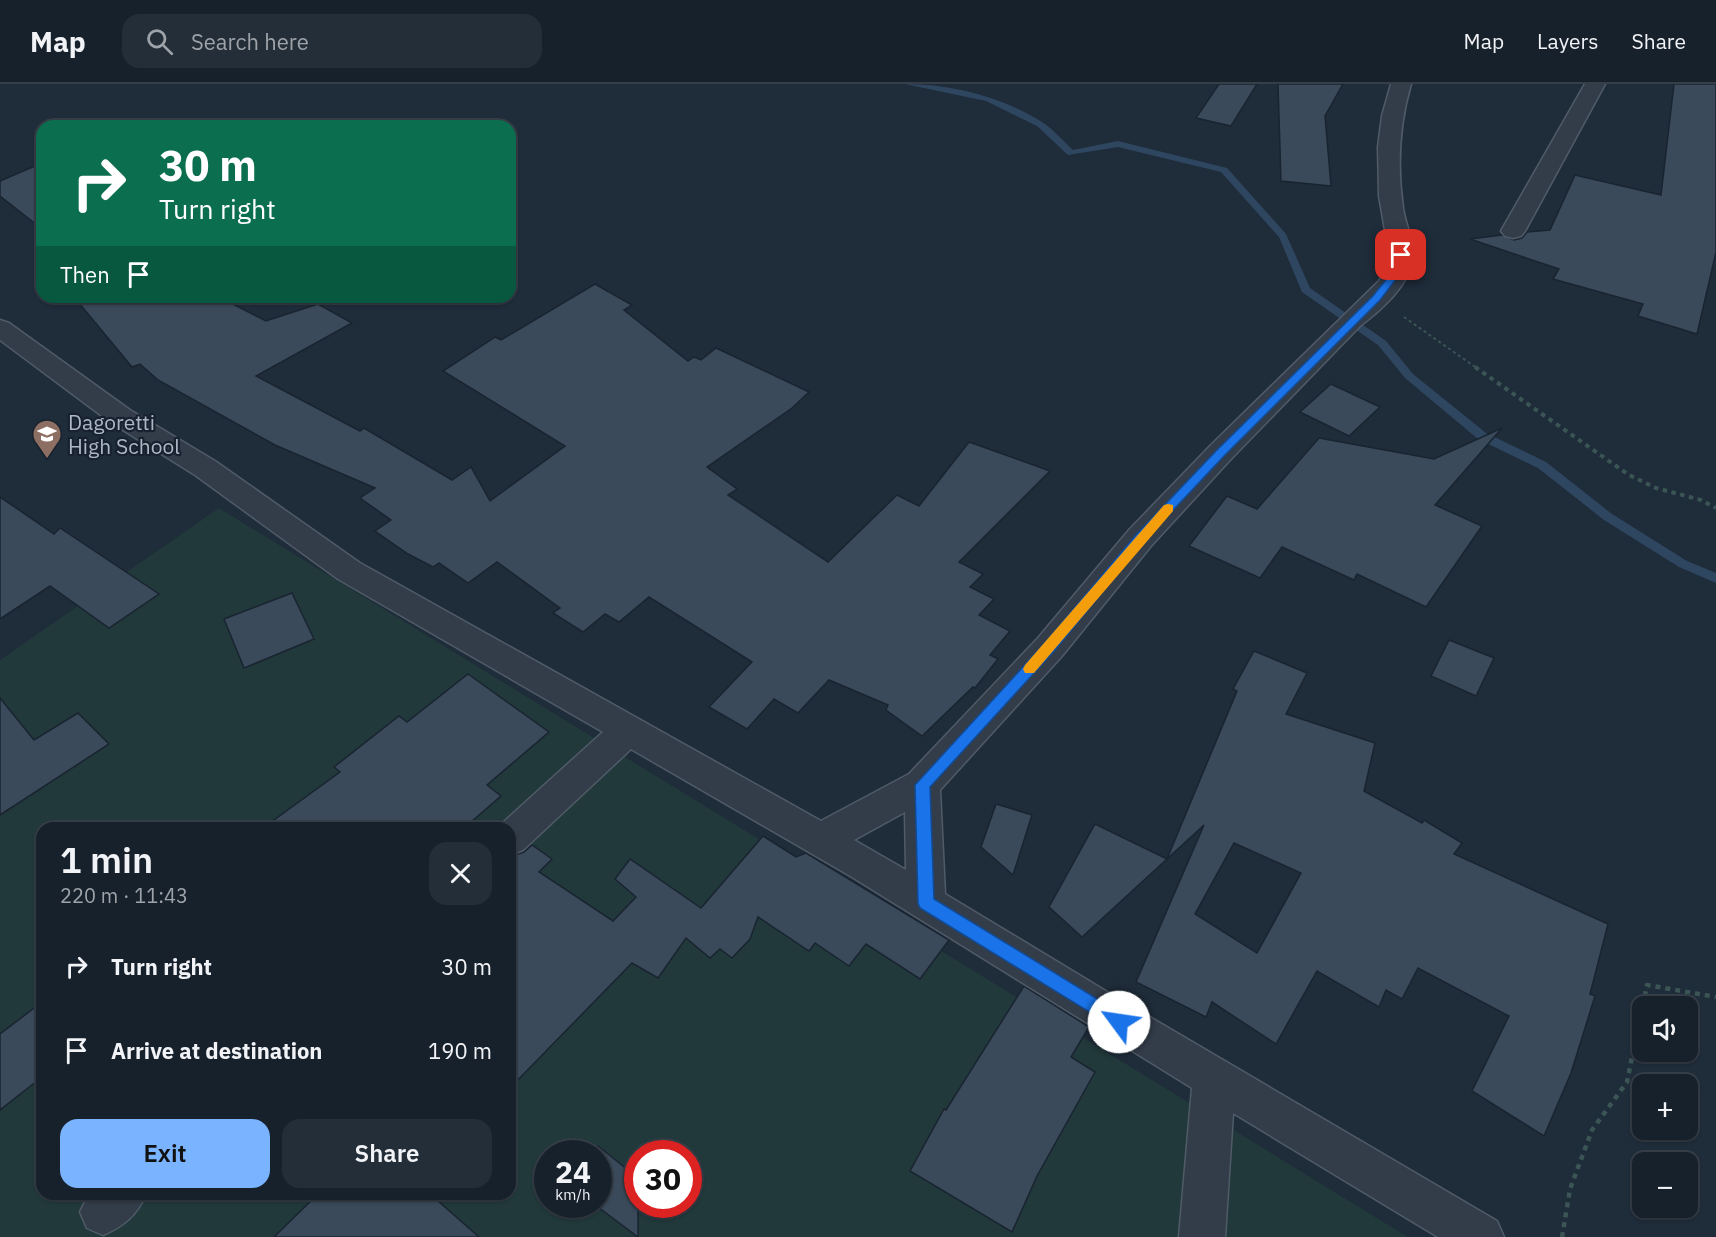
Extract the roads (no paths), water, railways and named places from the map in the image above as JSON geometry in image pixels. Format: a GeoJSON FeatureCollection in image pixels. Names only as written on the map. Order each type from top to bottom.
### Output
{"type":"FeatureCollection","features":[{"type":"Feature","properties":{"kind":"street"},"geometry":{"type":"LineString","coordinates":[[819,840],[922,785],[1050,647],[1140,538],[1220,453],[1376,298],[1394,275],[1401,255],[1388,186],[1388,129],[1401,84]]}},
{"type":"Feature","properties":{"kind":"street"},"geometry":{"type":"LineString","coordinates":[[1513,231],[1595,84]]}},
{"type":"Feature","properties":{"kind":"street"},"geometry":{"type":"LineString","coordinates":[[0,328],[120,416],[205,468],[349,571],[819,840],[1481,1237]]}},
{"type":"Feature","properties":{"kind":"street"},"geometry":{"type":"LineString","coordinates":[[516,833],[628,730]]}},
{"type":"Feature","properties":{"kind":"street"},"geometry":{"type":"LineString","coordinates":[[922,785],[926,903]]}},
{"type":"Feature","properties":{"kind":"street"},"geometry":{"type":"LineString","coordinates":[[1202,1237],[1215,1079]]}},
{"type":"Feature","properties":{"kind":"waterway"},"geometry":{"type":"LineString","coordinates":[[909,84],[988,99],[1040,124],[1071,153],[1118,144],[1224,170],[1283,236],[1306,290],[1382,343],[1409,376],[1482,436],[1542,465],[1608,517],[1683,564],[1716,578]]}},
{"type":"Feature","properties":{"kind":"place","name":"Dagoretti High School"},"geometry":{"type":"Point","coordinates":[47,460]}}]}
